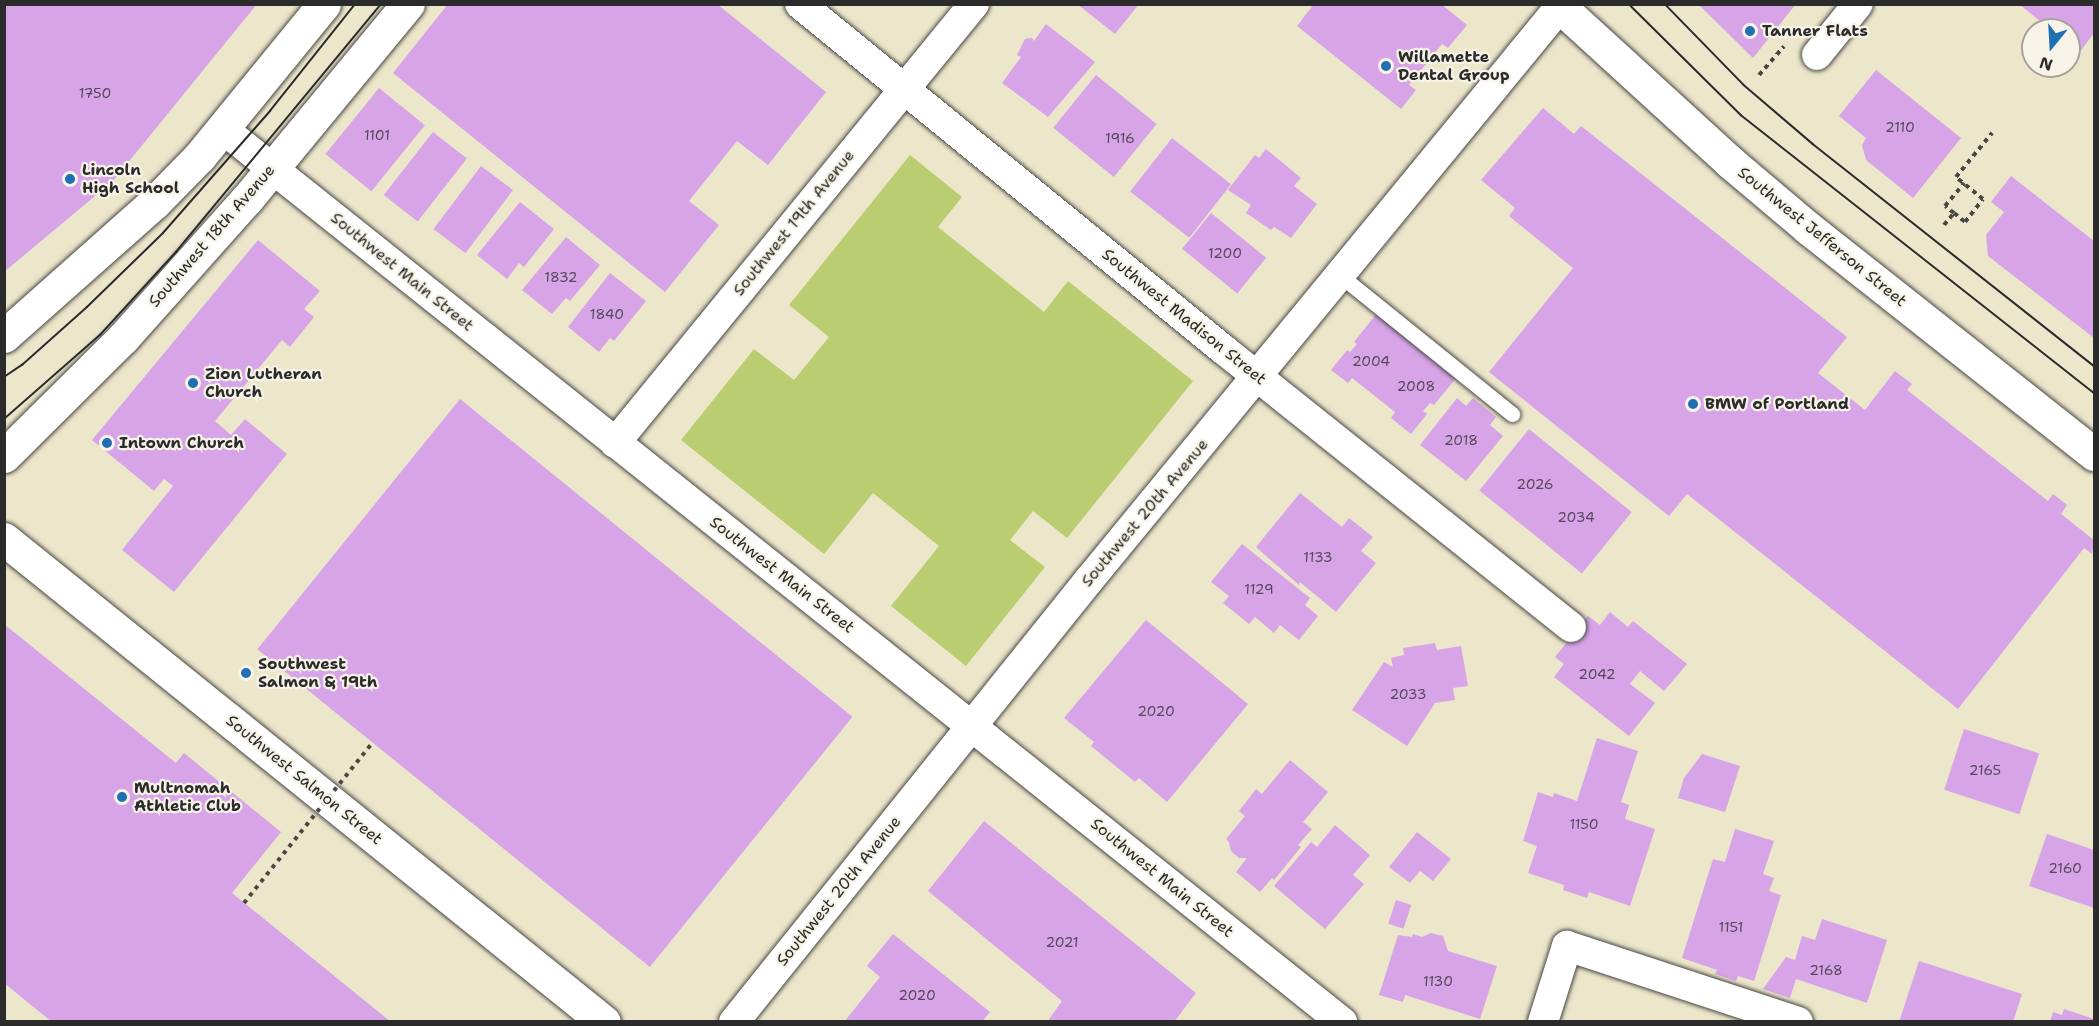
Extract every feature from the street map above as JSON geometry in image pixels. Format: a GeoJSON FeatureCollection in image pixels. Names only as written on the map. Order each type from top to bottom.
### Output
{"type":"FeatureCollection","features":[{"type":"Feature","properties":{"kind":"street"},"geometry":{"type":"LineString","coordinates":[[4,336],[155,202],[200,156],[324,4]]}},
{"type":"Feature","properties":{"kind":"street","name":"Southwest 18th Avenue"},"geometry":{"type":"LineString","coordinates":[[4,456],[123,338],[272,168],[408,4]]}},
{"type":"Feature","properties":{"kind":"street","name":"Southwest Madison Street"},"geometry":{"type":"LineString","coordinates":[[800,4],[1258,377],[1570,627]]}},
{"type":"Feature","properties":{"kind":"street","name":"Southwest 19th Avenue"},"geometry":{"type":"LineString","coordinates":[[615,443],[974,4]]}},
{"type":"Feature","properties":{"kind":"street"},"geometry":{"type":"LineString","coordinates":[[1816,55],[1858,4]]}},
{"type":"Feature","properties":{"kind":"street","name":"Southwest 20th Avenue"},"geometry":{"type":"LineString","coordinates":[[734,1022],[971,726],[1341,276],[1553,6]]}},
{"type":"Feature","properties":{"kind":"street","name":"Southwest Jefferson Street"},"geometry":{"type":"LineString","coordinates":[[1553,6],[1808,228],[2094,454]]}},
{"type":"Feature","properties":{"kind":"street","name":"Southwest Main Street"},"geometry":{"type":"LineString","coordinates":[[223,129],[1342,1022]]}},
{"type":"Feature","properties":{"kind":"street","name":"Southwest Salmon Street"},"geometry":{"type":"LineString","coordinates":[[4,539],[604,1022]]}},
{"type":"Feature","properties":{"kind":"street"},"geometry":{"type":"LineString","coordinates":[[1543,1022],[1567,946],[1798,1022]]}},
{"type":"Feature","properties":{"kind":"lane"},"geometry":{"type":"LineString","coordinates":[[1341,276],[1512,414]]}},
{"type":"Feature","properties":{"kind":"path"},"geometry":{"type":"LineString","coordinates":[[1964,183],[1945,206],[1965,222],[1983,199],[1964,183],[1956,177],[1992,133]]}},
{"type":"Feature","properties":{"kind":"path"},"geometry":{"type":"LineString","coordinates":[[1944,225],[1954,213]]}},
{"type":"Feature","properties":{"kind":"path"},"geometry":{"type":"LineString","coordinates":[[244,903],[373,742]]}},
{"type":"Feature","properties":{"kind":"green space"},"geometry":{"type":"Polygon","coordinates":[[[910,155],[962,197],[938,227],[1044,312],[1068,281],[1193,381],[1067,538],[1033,511],[1010,540],[1045,567],[966,666],[891,606],[939,546],[873,493],[824,554],[681,440],[754,349],[794,380],[829,337],[789,305],[910,155]]]}},
{"type":"Feature","properties":{"kind":"building","name":"Lincoln High School"},"geometry":{"type":"Polygon","coordinates":[[[4,4],[257,4],[113,181],[4,272],[4,4]]]}},
{"type":"Feature","properties":{"kind":"building"},"geometry":{"type":"Polygon","coordinates":[[[448,4],[717,4],[826,92],[768,165],[737,141],[689,201],[719,225],[665,292],[393,73],[448,4]]]}},
{"type":"Feature","properties":{"kind":"building"},"geometry":{"type":"Polygon","coordinates":[[[1077,4],[1139,4],[1115,34],[1077,4]]]}},
{"type":"Feature","properties":{"kind":"building","name":"Willamette Dental Group"},"geometry":{"type":"Polygon","coordinates":[[[1314,4],[1441,4],[1467,25],[1448,48],[1442,44],[1409,85],[1416,90],[1401,109],[1297,26],[1314,4]]]}},
{"type":"Feature","properties":{"kind":"building","name":"Tanner Flats"},"geometry":{"type":"Polygon","coordinates":[[[1698,4],[1796,4],[1753,58],[1698,4]]]}},
{"type":"Feature","properties":{"kind":"building"},"geometry":{"type":"Polygon","coordinates":[[[2019,4],[2094,4],[2094,33],[2081,50],[2081,18],[2036,18],[2019,4]]]}},
{"type":"Feature","properties":{"kind":"building"},"geometry":{"type":"Polygon","coordinates":[[[1046,24],[1095,62],[1048,117],[1002,83],[1021,57],[1017,55],[1025,39],[1032,38],[1034,41],[1046,24]]]}},
{"type":"Feature","properties":{"kind":"building"},"geometry":{"type":"Polygon","coordinates":[[[1876,70],[1961,138],[1913,198],[1866,160],[1862,145],[1866,138],[1839,116],[1876,70]]]}},
{"type":"Feature","properties":{"kind":"building"},"geometry":{"type":"Polygon","coordinates":[[[1096,75],[1157,124],[1114,177],[1053,128],[1096,75]]]}},
{"type":"Feature","properties":{"kind":"building"},"geometry":{"type":"Polygon","coordinates":[[[379,88],[425,125],[371,191],[326,154],[379,88]]]}},
{"type":"Feature","properties":{"kind":"building","name":"BMW of Portland"},"geometry":{"type":"Polygon","coordinates":[[[1543,108],[1574,134],[1581,126],[1847,337],[1818,373],[1865,410],[1895,371],[1912,384],[1907,390],[2048,501],[2053,494],[2067,505],[2061,514],[2094,540],[2092,554],[2084,548],[1958,709],[1687,494],[1669,516],[1489,372],[1573,268],[1509,216],[1515,208],[1481,180],[1543,108]]]}},
{"type":"Feature","properties":{"kind":"building"},"geometry":{"type":"Polygon","coordinates":[[[433,132],[467,158],[418,222],[384,195],[433,132]]]}},
{"type":"Feature","properties":{"kind":"building"},"geometry":{"type":"Polygon","coordinates":[[[1172,138],[1231,184],[1189,238],[1130,192],[1172,138]]]}},
{"type":"Feature","properties":{"kind":"building"},"geometry":{"type":"Polygon","coordinates":[[[1266,149],[1301,178],[1294,186],[1317,204],[1291,238],[1274,227],[1271,230],[1246,213],[1251,205],[1228,190],[1255,155],[1259,158],[1266,149]]]}},
{"type":"Feature","properties":{"kind":"building"},"geometry":{"type":"Polygon","coordinates":[[[481,166],[513,190],[465,253],[433,229],[481,166]]]}},
{"type":"Feature","properties":{"kind":"building"},"geometry":{"type":"Polygon","coordinates":[[[2011,176],[2094,241],[2094,338],[1988,256],[1986,235],[2004,212],[1991,202],[2011,176]]]}},
{"type":"Feature","properties":{"kind":"building"},"geometry":{"type":"Polygon","coordinates":[[[520,202],[554,229],[524,267],[519,263],[507,279],[477,255],[520,202]]]}},
{"type":"Feature","properties":{"kind":"building"},"geometry":{"type":"Polygon","coordinates":[[[1211,213],[1266,258],[1237,293],[1182,249],[1211,213]]]}},
{"type":"Feature","properties":{"kind":"building"},"geometry":{"type":"Polygon","coordinates":[[[566,237],[600,265],[570,301],[566,298],[552,314],[522,290],[566,237]]]}},
{"type":"Feature","properties":{"kind":"building","name":"Zion Lutheran Church"},"geometry":{"type":"Polygon","coordinates":[[[258,240],[320,291],[304,309],[314,317],[290,347],[282,340],[215,421],[231,435],[245,419],[287,454],[174,592],[122,550],[173,486],[164,479],[154,491],[92,440],[258,240]]]}},
{"type":"Feature","properties":{"kind":"building"},"geometry":{"type":"Polygon","coordinates":[[[610,273],[646,301],[614,341],[610,338],[599,352],[568,327],[610,273]]]}},
{"type":"Feature","properties":{"kind":"building"},"geometry":{"type":"Polygon","coordinates":[[[1377,313],[1457,377],[1434,405],[1430,403],[1423,411],[1427,414],[1411,434],[1391,418],[1395,412],[1352,378],[1348,383],[1331,370],[1347,350],[1350,352],[1357,344],[1354,342],[1377,313]]]}},
{"type":"Feature","properties":{"kind":"building"},"geometry":{"type":"Polygon","coordinates":[[[1457,398],[1466,406],[1473,398],[1496,417],[1490,425],[1503,436],[1466,481],[1420,445],[1457,398]]]}},
{"type":"Feature","properties":{"kind":"building"},"geometry":{"type":"Polygon","coordinates":[[[460,399],[852,717],[650,967],[257,649],[460,399]]]}},
{"type":"Feature","properties":{"kind":"building"},"geometry":{"type":"Polygon","coordinates":[[[1529,429],[1632,512],[1582,573],[1479,490],[1529,429]]]}},
{"type":"Feature","properties":{"kind":"building"},"geometry":{"type":"Polygon","coordinates":[[[1300,493],[1342,527],[1349,518],[1373,537],[1361,551],[1376,563],[1336,612],[1300,582],[1299,585],[1256,547],[1300,493]]]}},
{"type":"Feature","properties":{"kind":"building"},"geometry":{"type":"Polygon","coordinates":[[[1242,544],[1310,598],[1305,605],[1318,616],[1299,640],[1280,625],[1274,633],[1255,617],[1249,624],[1223,603],[1229,596],[1211,582],[1242,544]]]}},
{"type":"Feature","properties":{"kind":"building"},"geometry":{"type":"Polygon","coordinates":[[[1610,612],[1628,627],[1633,621],[1687,664],[1664,691],[1640,671],[1630,684],[1655,703],[1629,736],[1554,677],[1564,664],[1555,657],[1588,616],[1600,625],[1610,612]]]}},
{"type":"Feature","properties":{"kind":"building"},"geometry":{"type":"Polygon","coordinates":[[[1146,620],[1248,704],[1167,802],[1139,778],[1135,782],[1091,746],[1094,742],[1064,718],[1146,620]]]}},
{"type":"Feature","properties":{"kind":"building","name":"Multnomah Athletic Club"},"geometry":{"type":"Polygon","coordinates":[[[4,624],[176,763],[184,753],[281,832],[232,893],[391,1022],[52,1022],[4,983],[4,624]]]}},
{"type":"Feature","properties":{"kind":"building"},"geometry":{"type":"Polygon","coordinates":[[[1435,643],[1437,650],[1461,646],[1468,686],[1453,688],[1455,700],[1435,703],[1407,746],[1352,710],[1384,662],[1393,667],[1391,658],[1404,655],[1403,648],[1435,643]]]}},
{"type":"Feature","properties":{"kind":"building"},"geometry":{"type":"Polygon","coordinates":[[[1964,729],[2039,753],[2019,814],[1944,790],[1964,729]]]}},
{"type":"Feature","properties":{"kind":"building"},"geometry":{"type":"Polygon","coordinates":[[[1597,738],[1638,751],[1621,802],[1629,805],[1625,819],[1655,829],[1630,906],[1589,892],[1587,898],[1563,890],[1564,885],[1528,873],[1537,846],[1523,841],[1538,792],[1553,797],[1554,793],[1577,801],[1597,738]]]}},
{"type":"Feature","properties":{"kind":"building"},"geometry":{"type":"Polygon","coordinates":[[[1702,754],[1740,766],[1725,812],[1678,798],[1684,778],[1702,754]]]}},
{"type":"Feature","properties":{"kind":"building"},"geometry":{"type":"Polygon","coordinates":[[[1290,760],[1328,792],[1303,822],[1312,829],[1298,845],[1301,847],[1274,880],[1272,878],[1260,892],[1236,872],[1247,858],[1239,858],[1231,851],[1226,839],[1245,816],[1239,811],[1256,789],[1262,794],[1290,760]]]}},
{"type":"Feature","properties":{"kind":"building"},"geometry":{"type":"Polygon","coordinates":[[[984,821],[1196,993],[1174,1022],[1047,1022],[1062,1001],[928,891],[984,821]]]}},
{"type":"Feature","properties":{"kind":"building"},"geometry":{"type":"Polygon","coordinates":[[[1335,825],[1370,855],[1353,875],[1364,884],[1325,929],[1274,886],[1311,842],[1317,847],[1335,825]]]}},
{"type":"Feature","properties":{"kind":"building"},"geometry":{"type":"Polygon","coordinates":[[[1735,829],[1774,841],[1763,874],[1774,878],[1769,891],[1781,895],[1754,981],[1738,976],[1736,981],[1715,974],[1717,970],[1682,958],[1713,859],[1725,862],[1735,829]]]}},
{"type":"Feature","properties":{"kind":"building"},"geometry":{"type":"Polygon","coordinates":[[[1417,832],[1451,859],[1433,881],[1420,871],[1410,883],[1389,867],[1417,832]]]}},
{"type":"Feature","properties":{"kind":"building"},"geometry":{"type":"Polygon","coordinates":[[[2047,834],[2094,850],[2094,908],[2029,886],[2047,834]]]}},
{"type":"Feature","properties":{"kind":"building"},"geometry":{"type":"Polygon","coordinates":[[[1396,900],[1411,905],[1403,929],[1388,924],[1396,900]]]}},
{"type":"Feature","properties":{"kind":"building"},"geometry":{"type":"Polygon","coordinates":[[[1822,919],[1887,940],[1867,1003],[1796,979],[1790,998],[1763,989],[1786,957],[1795,960],[1802,936],[1815,940],[1822,919]]]}},
{"type":"Feature","properties":{"kind":"building"},"geometry":{"type":"Polygon","coordinates":[[[1431,933],[1443,936],[1448,951],[1497,966],[1480,1019],[1405,995],[1403,1002],[1379,995],[1398,935],[1412,937],[1413,934],[1422,937],[1431,933]]]}},
{"type":"Feature","properties":{"kind":"building"},"geometry":{"type":"Polygon","coordinates":[[[893,934],[990,1012],[982,1022],[844,1022],[880,977],[867,966],[893,934]]]}},
{"type":"Feature","properties":{"kind":"building"},"geometry":{"type":"Polygon","coordinates":[[[1919,961],[2022,994],[2013,1022],[1899,1022],[1919,961]]]}},
{"type":"Feature","properties":{"kind":"building"},"geometry":{"type":"Polygon","coordinates":[[[2064,1009],[2094,1019],[2094,1022],[2050,1022],[2053,1012],[2062,1015],[2064,1009]]]}},
{"type":"Feature","properties":{"kind":"tram line"},"geometry":{"type":"LineString","coordinates":[[4,377],[22,365],[87,307],[163,233],[270,111],[355,4]]}},
{"type":"Feature","properties":{"kind":"tram line"},"geometry":{"type":"LineString","coordinates":[[4,419],[100,335],[176,252],[381,4]]}},
{"type":"Feature","properties":{"kind":"tram line"},"geometry":{"type":"LineString","coordinates":[[1629,4],[1741,115],[2094,393]]}},
{"type":"Feature","properties":{"kind":"tram line"},"geometry":{"type":"LineString","coordinates":[[1665,4],[1744,85],[1813,144],[2094,366]]}},
{"type":"Feature","properties":{"kind":"place","name":"Tanner Flats"},"geometry":{"type":"Point","coordinates":[1750,31]}},
{"type":"Feature","properties":{"kind":"place","name":"Willamette Dental Group"},"geometry":{"type":"Point","coordinates":[1386,66]}},
{"type":"Feature","properties":{"kind":"place","name":"Lincoln High School"},"geometry":{"type":"Point","coordinates":[70,179]}},
{"type":"Feature","properties":{"kind":"place","name":"Zion Lutheran Church"},"geometry":{"type":"Point","coordinates":[193,383]}},
{"type":"Feature","properties":{"kind":"place","name":"BMW of Portland"},"geometry":{"type":"Point","coordinates":[1693,404]}},
{"type":"Feature","properties":{"kind":"place","name":"Intown Church"},"geometry":{"type":"Point","coordinates":[107,443]}},
{"type":"Feature","properties":{"kind":"place","name":"Southwest Salmon & 19th"},"geometry":{"type":"Point","coordinates":[246,673]}},
{"type":"Feature","properties":{"kind":"place","name":"Multnomah Athletic Club"},"geometry":{"type":"Point","coordinates":[122,797]}}]}
